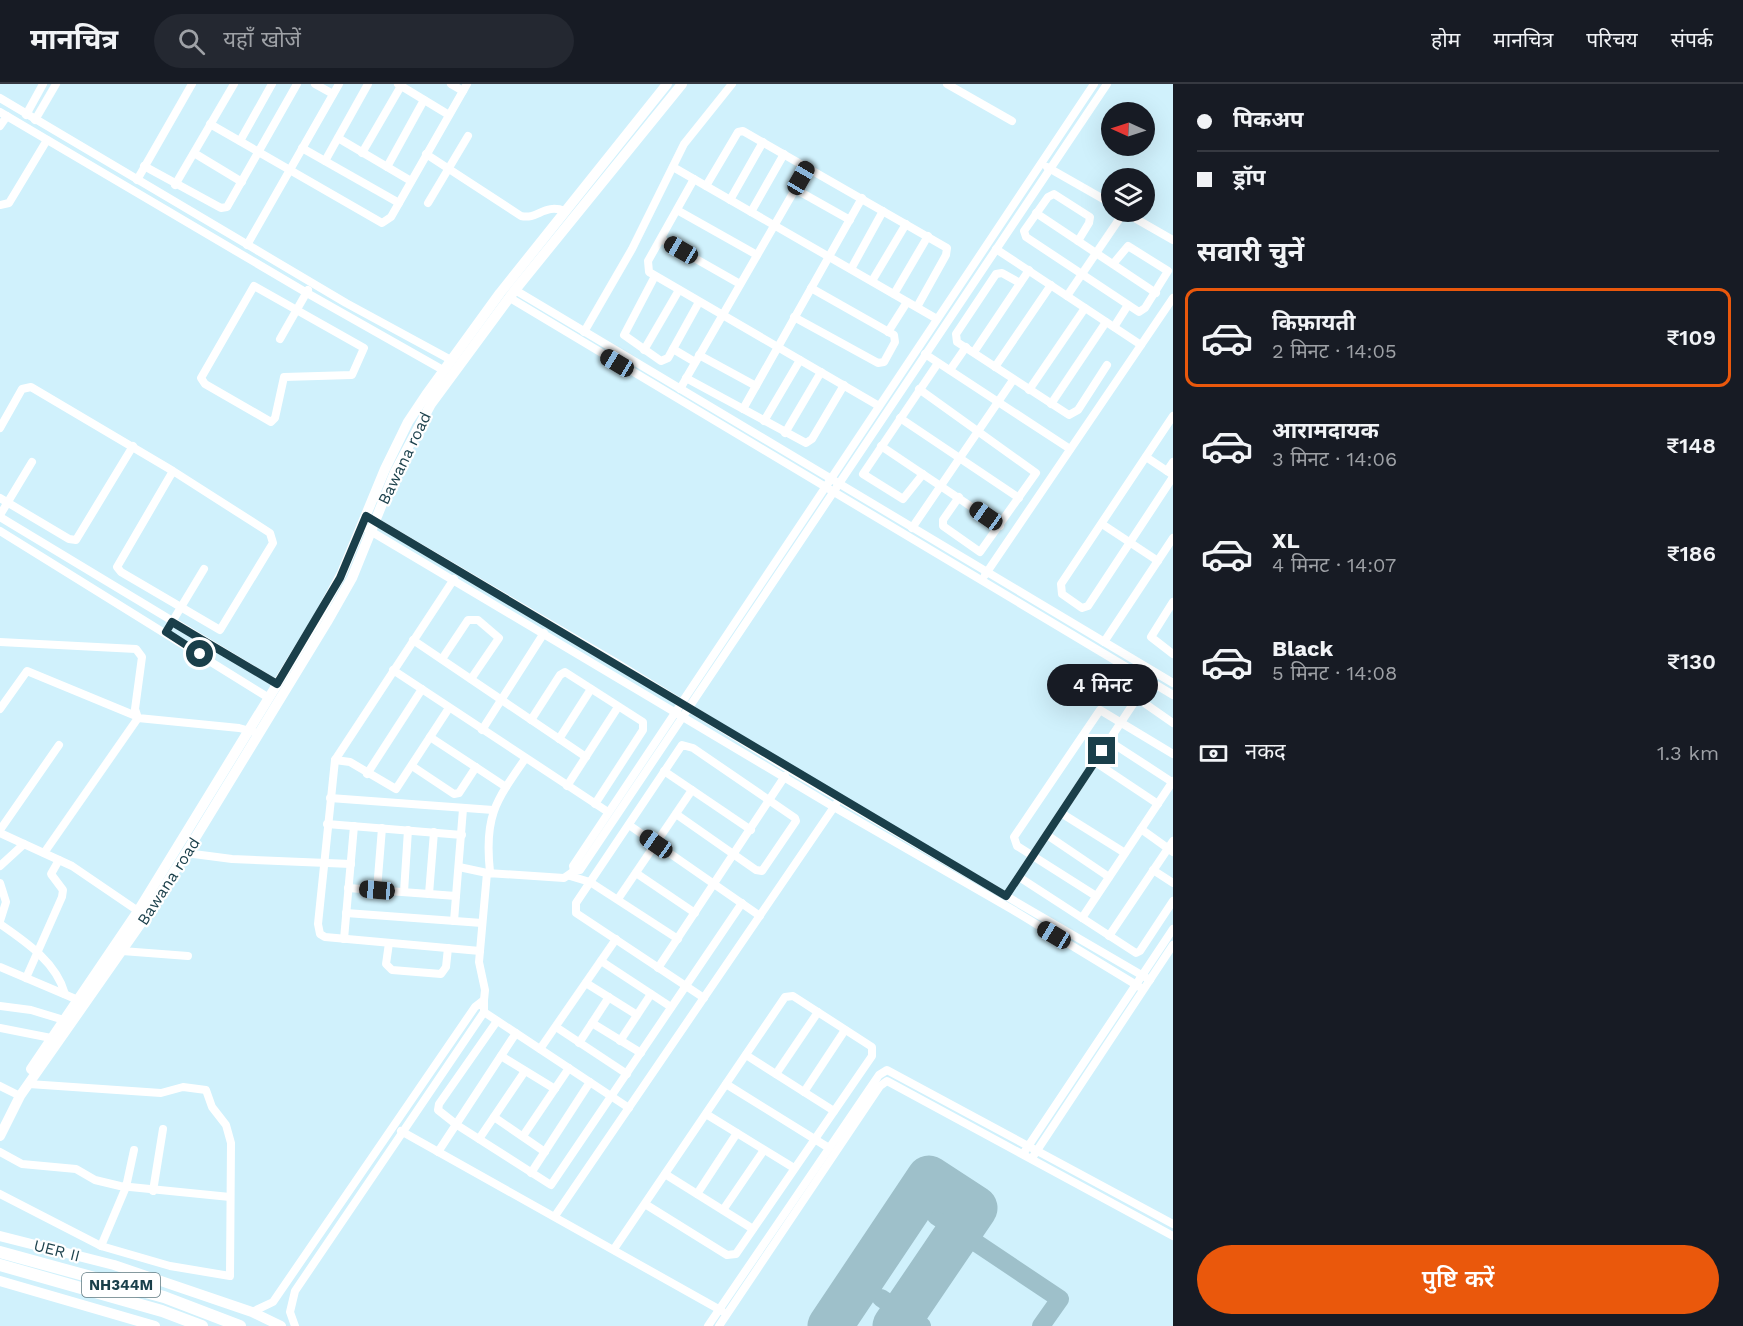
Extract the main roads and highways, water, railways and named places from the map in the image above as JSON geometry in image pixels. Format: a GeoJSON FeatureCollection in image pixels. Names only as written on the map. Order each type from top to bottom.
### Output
{"type":"FeatureCollection","features":[{"type":"Feature","properties":{"kind":"highway","name":"NH344M"},"geometry":{"type":"LineString","coordinates":[[0,1252],[164,1297],[240,1326]]}},
{"type":"Feature","properties":{"kind":"highway","name":"NH344M"},"geometry":{"type":"LineString","coordinates":[[0,1265],[162,1311],[202,1326]]}},
{"type":"Feature","properties":{"kind":"main road","name":"Bawana road"},"geometry":{"type":"LineString","coordinates":[[0,1136],[17,1095],[29,1084],[122,951],[142,914],[253,732],[352,578],[368,523],[408,422],[451,360],[565,211],[667,84]]}},
{"type":"Feature","properties":{"kind":"main road","name":"Bawana road"},"geometry":{"type":"LineString","coordinates":[[0,1120],[51,1038],[186,854],[253,732],[269,698],[340,578],[426,412],[512,294],[682,84]]}},
{"type":"Feature","properties":{"kind":"main road","name":"UER II"},"geometry":{"type":"LineString","coordinates":[[0,1236],[114,1265],[252,1312],[281,1326]]}},
{"type":"Feature","properties":{"kind":"main road"},"geometry":{"type":"LineString","coordinates":[[0,1281],[155,1326]]}}]}
